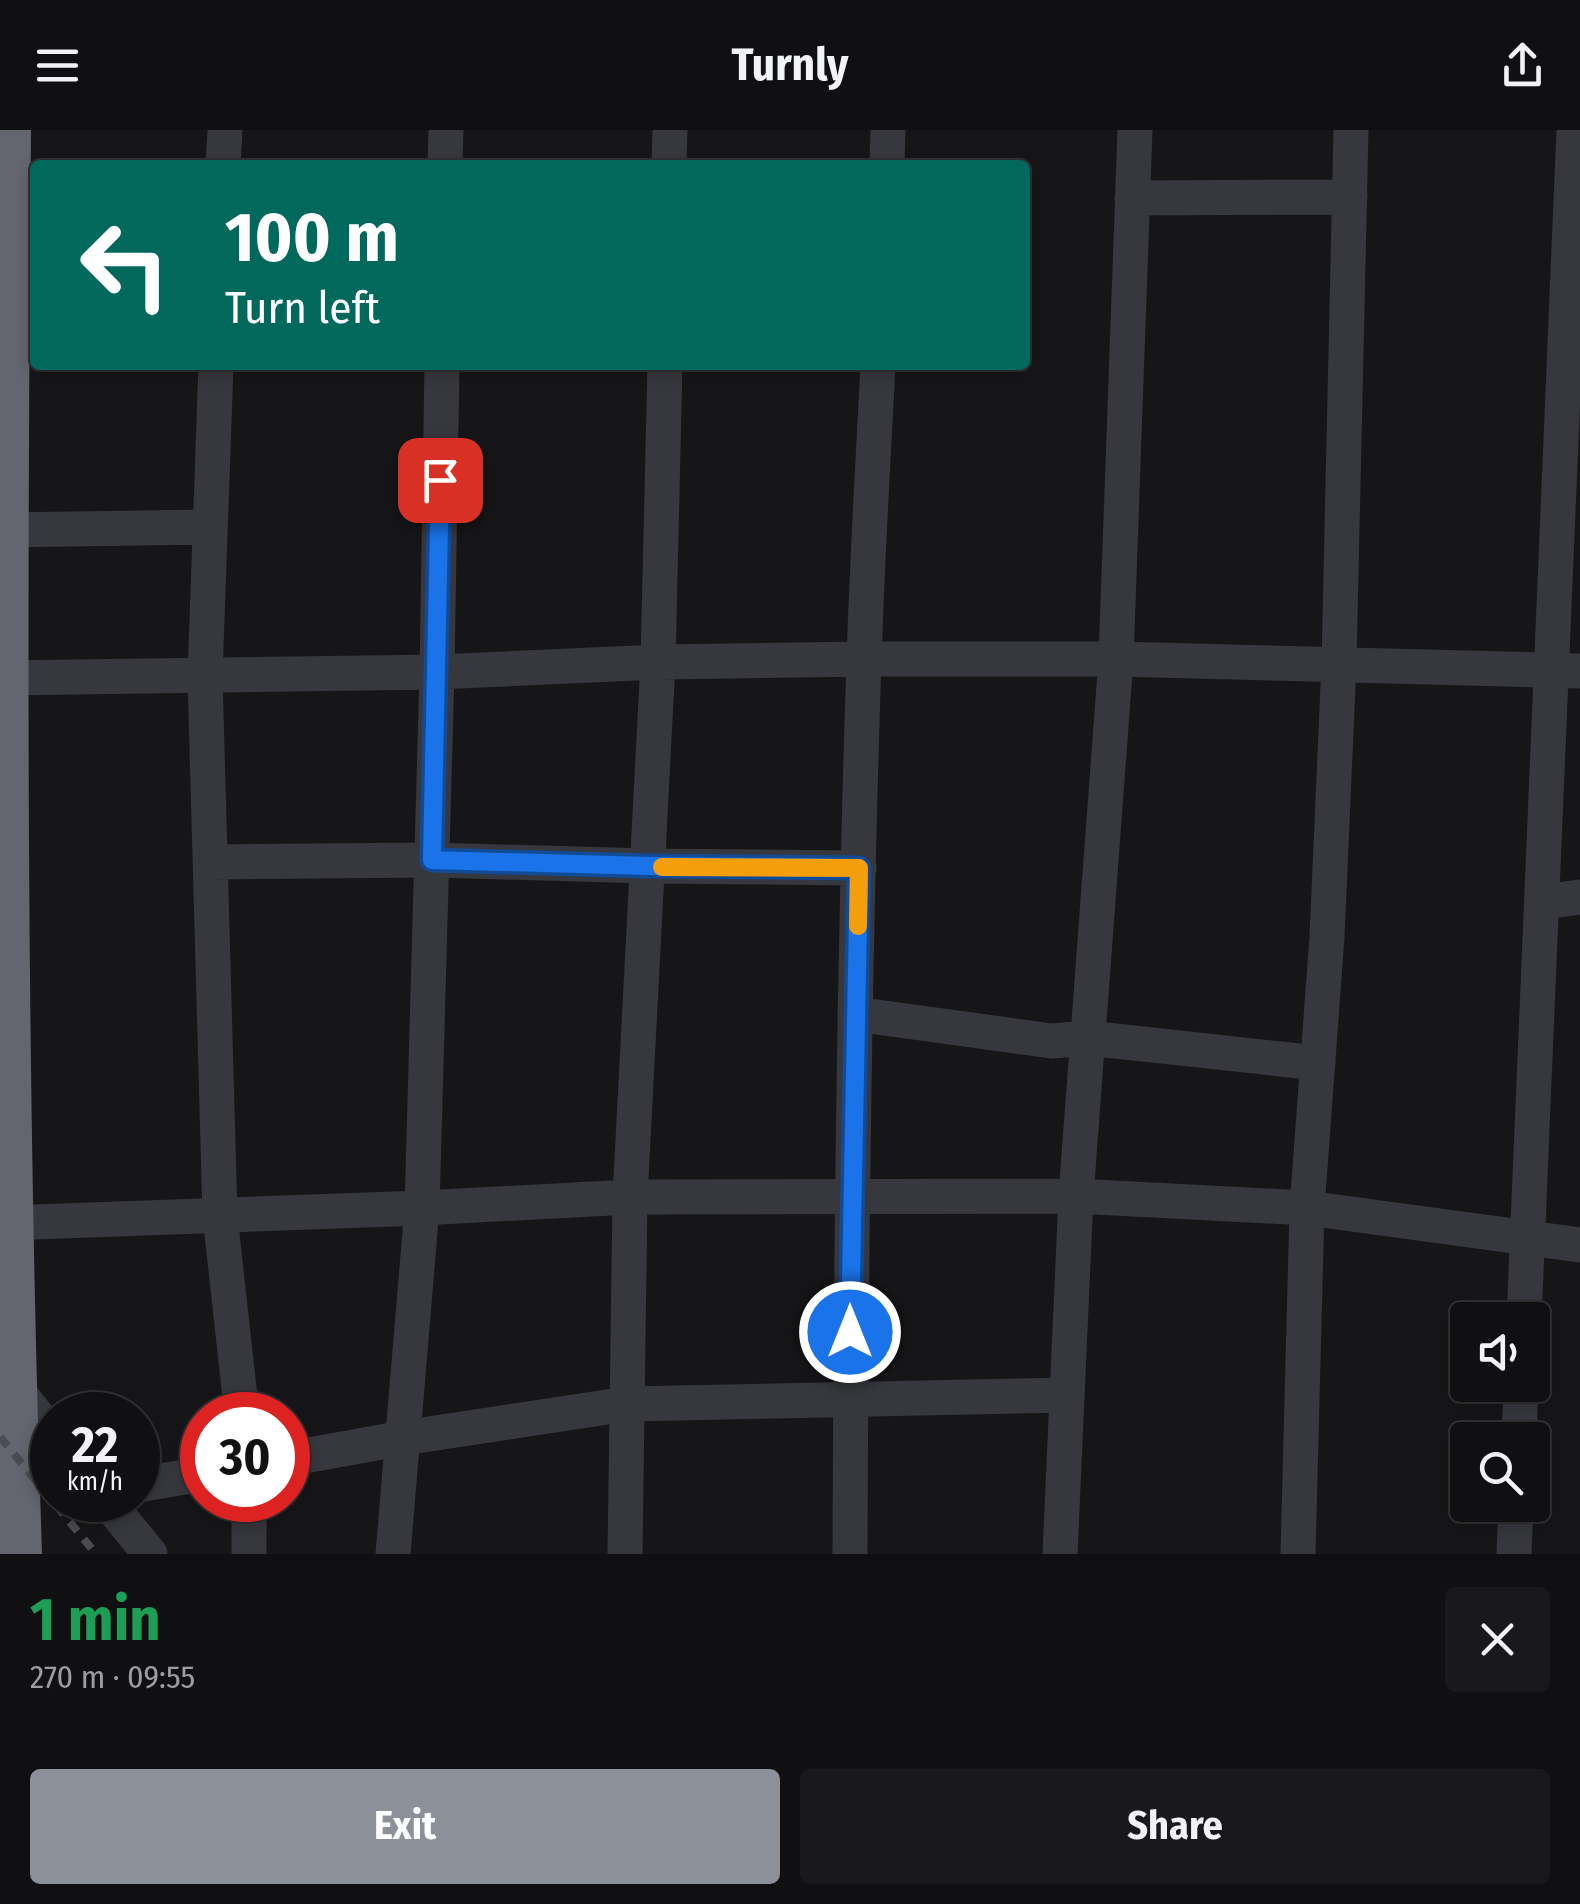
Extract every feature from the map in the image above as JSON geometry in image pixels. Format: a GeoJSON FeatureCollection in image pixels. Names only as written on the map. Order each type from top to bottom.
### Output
{"type":"FeatureCollection","features":[{"type":"Feature","properties":{"kind":"highway"},"geometry":{"type":"LineString","coordinates":[[4,130],[1,884],[9,1381],[16,1554]]}},
{"type":"Feature","properties":{"kind":"street"},"geometry":{"type":"LineString","coordinates":[[224,160],[225,130]]}},
{"type":"Feature","properties":{"kind":"street"},"geometry":{"type":"LineString","coordinates":[[445,160],[446,130]]}},
{"type":"Feature","properties":{"kind":"street"},"geometry":{"type":"LineString","coordinates":[[669,160],[670,130]]}},
{"type":"Feature","properties":{"kind":"street"},"geometry":{"type":"LineString","coordinates":[[887,160],[888,130]]}},
{"type":"Feature","properties":{"kind":"street"},"geometry":{"type":"LineString","coordinates":[[1060,1554],[1076,1196],[1116,659],[1135,130]]}},
{"type":"Feature","properties":{"kind":"street"},"geometry":{"type":"LineString","coordinates":[[1298,1554],[1306,1208],[1327,937],[1338,663],[1351,130]]}},
{"type":"Feature","properties":{"kind":"street"},"geometry":{"type":"LineString","coordinates":[[1525,1302],[1542,902],[1566,671],[1574,130]]}},
{"type":"Feature","properties":{"kind":"street"},"geometry":{"type":"LineString","coordinates":[[1132,198],[1350,198]]}},
{"type":"Feature","properties":{"kind":"street"},"geometry":{"type":"LineString","coordinates":[[216,370],[206,676],[210,862],[220,1216],[239,1392]]}},
{"type":"Feature","properties":{"kind":"street"},"geometry":{"type":"LineString","coordinates":[[393,1554],[422,1208],[442,370]]}},
{"type":"Feature","properties":{"kind":"street"},"geometry":{"type":"LineString","coordinates":[[625,1554],[630,1197],[658,662],[664,370]]}},
{"type":"Feature","properties":{"kind":"street"},"geometry":{"type":"LineString","coordinates":[[850,1554],[851,1195],[864,659],[878,370]]}},
{"type":"Feature","properties":{"kind":"street"},"geometry":{"type":"LineString","coordinates":[[1,530],[210,527]]}},
{"type":"Feature","properties":{"kind":"street"},"geometry":{"type":"LineString","coordinates":[[0,678],[436,672],[658,662],[864,659],[1116,659],[1566,671]]}},
{"type":"Feature","properties":{"kind":"street"},"geometry":{"type":"LineString","coordinates":[[210,862],[432,860],[859,868]]}},
{"type":"Feature","properties":{"kind":"street"},"geometry":{"type":"LineString","coordinates":[[1542,902],[1580,897]]}},
{"type":"Feature","properties":{"kind":"street"},"geometry":{"type":"LineString","coordinates":[[856,1014],[1052,1041],[1088,1038],[1318,1063]]}},
{"type":"Feature","properties":{"kind":"street"},"geometry":{"type":"LineString","coordinates":[[6,1223],[630,1197],[1076,1196],[1306,1208],[1580,1245]]}},
{"type":"Feature","properties":{"kind":"street"},"geometry":{"type":"LineString","coordinates":[[9,1381],[30,1407]]}},
{"type":"Feature","properties":{"kind":"street"},"geometry":{"type":"LineString","coordinates":[[310,1454],[627,1404],[1067,1395]]}},
{"type":"Feature","properties":{"kind":"street"},"geometry":{"type":"LineString","coordinates":[[124,1522],[150,1554]]}},
{"type":"Feature","properties":{"kind":"street"},"geometry":{"type":"LineString","coordinates":[[249,1522],[250,1554]]}},
{"type":"Feature","properties":{"kind":"street"},"geometry":{"type":"LineString","coordinates":[[1514,1554],[1515,1522]]}},
{"type":"Feature","properties":{"kind":"railway"},"geometry":{"type":"LineString","coordinates":[[0,1437],[96,1554]]}},
{"type":"Feature","properties":{"kind":"slow traffic"},"geometry":{"type":"LineString","coordinates":[[662,867],[859,868],[858,926]]}},
{"type":"Feature","properties":{"kind":"route"},"geometry":{"type":"LineString","coordinates":[[440,480],[432,860],[859,868],[850,1332]]}}]}
